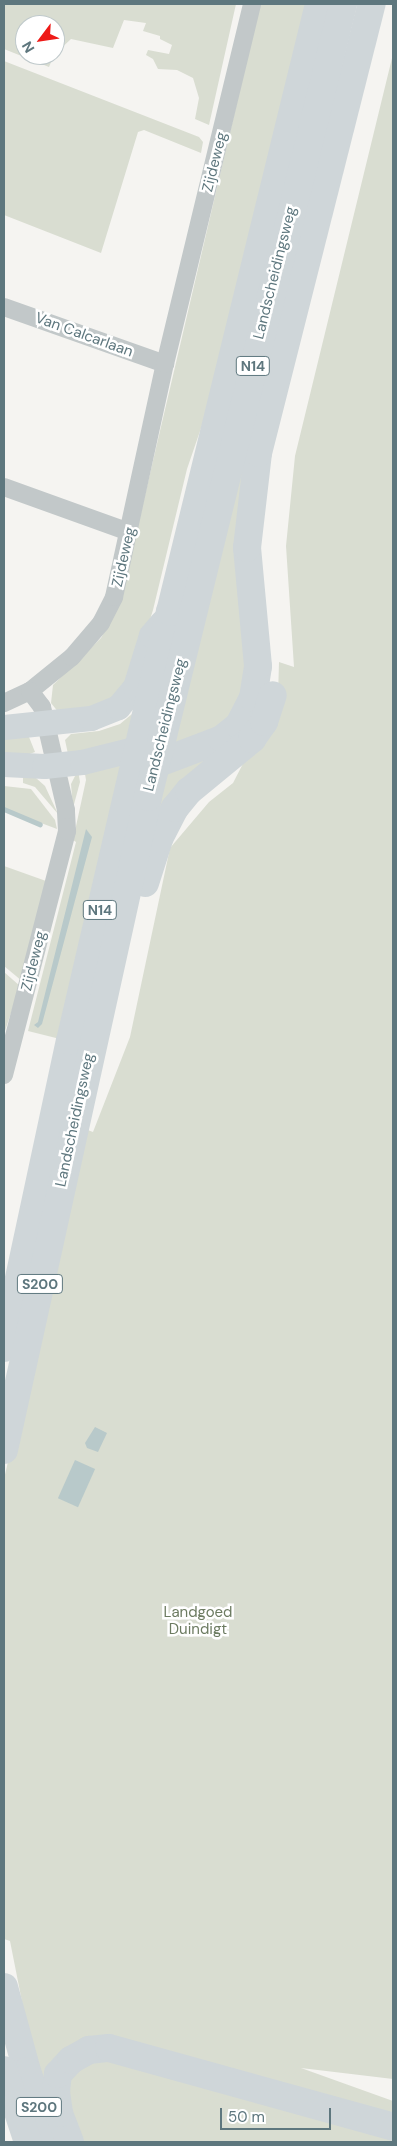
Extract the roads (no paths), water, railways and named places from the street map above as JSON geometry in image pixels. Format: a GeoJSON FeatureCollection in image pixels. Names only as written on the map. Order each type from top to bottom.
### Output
{"type":"FeatureCollection","features":[{"type":"Feature","properties":{"kind":"main road","name":"Landscheidingsweg"},"geometry":{"type":"LineString","coordinates":[[4,1348],[81,1044],[110,964],[170,612],[319,4]]}},
{"type":"Feature","properties":{"kind":"main road","name":"Landscheidingsweg"},"geometry":{"type":"LineString","coordinates":[[4,1450],[131,778],[164,729],[343,4]]}},
{"type":"Feature","properties":{"kind":"main road","name":"N14"},"geometry":{"type":"LineString","coordinates":[[147,755],[205,748],[226,736],[244,718],[253,698],[258,666],[248,562],[248,529],[258,452],[276,388],[372,4]]}},
{"type":"Feature","properties":{"kind":"main road","name":"N14"},"geometry":{"type":"LineString","coordinates":[[110,964],[139,903],[159,839],[174,808],[189,791],[244,748],[258,732],[270,704],[276,657],[267,576],[265,510],[276,388]]}},
{"type":"Feature","properties":{"kind":"main road","name":"S200"},"geometry":{"type":"LineString","coordinates":[[4,1987],[26,2071],[51,2142]]}},
{"type":"Feature","properties":{"kind":"main road"},"geometry":{"type":"LineString","coordinates":[[70,2142],[59,2112],[56,2092],[58,2074],[71,2060],[89,2050],[108,2048],[393,2127]]}},
{"type":"Feature","properties":{"kind":"main road","name":"S200"},"geometry":{"type":"LineString","coordinates":[[4,2070],[28,2142]]}},
{"type":"Feature","properties":{"kind":"street","name":"Zijdeweg"},"geometry":{"type":"LineString","coordinates":[[4,1075],[67,831],[66,810],[46,722],[42,707],[30,691],[72,657],[101,623],[114,597],[130,532],[165,364],[252,4]]}},
{"type":"Feature","properties":{"kind":"street","name":"Van Calcarlaan"},"geometry":{"type":"LineString","coordinates":[[4,307],[165,364]]}},
{"type":"Feature","properties":{"kind":"street"},"geometry":{"type":"LineString","coordinates":[[4,486],[130,532]]}},
{"type":"Feature","properties":{"kind":"street"},"geometry":{"type":"LineString","coordinates":[[4,727],[100,716],[123,703],[132,693],[141,672],[151,635],[170,612]]}},
{"type":"Feature","properties":{"kind":"street"},"geometry":{"type":"LineString","coordinates":[[4,703],[30,691]]}},
{"type":"Feature","properties":{"kind":"street"},"geometry":{"type":"LineString","coordinates":[[4,764],[56,765],[147,755]]}},
{"type":"Feature","properties":{"kind":"waterway"},"geometry":{"type":"LineString","coordinates":[[4,809],[40,824]]}},
{"type":"Feature","properties":{"kind":"park label","name":"Landgoed Duindigt"},"geometry":{"type":"Point","coordinates":[198,1620]}}]}
